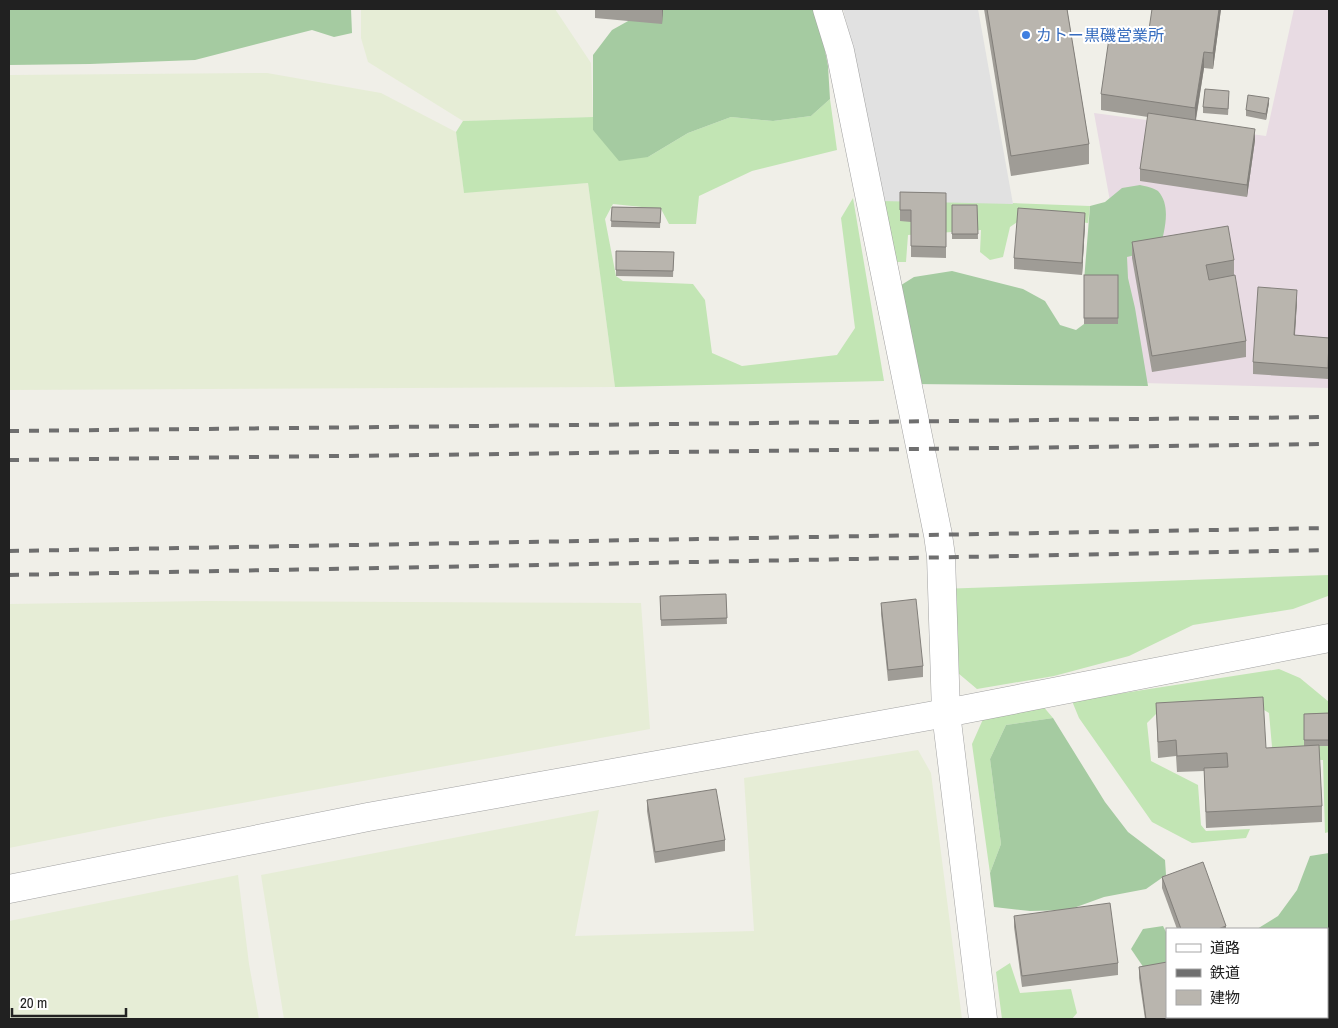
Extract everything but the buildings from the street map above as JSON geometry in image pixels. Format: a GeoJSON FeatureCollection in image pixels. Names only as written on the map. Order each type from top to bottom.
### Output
{"type":"FeatureCollection","features":[{"type":"Feature","properties":{"kind":"street"},"geometry":{"type":"LineString","coordinates":[[827,9],[840,50],[938,535],[941,556],[946,713],[984,1019]]}},
{"type":"Feature","properties":{"kind":"street"},"geometry":{"type":"LineString","coordinates":[[9,889],[368,817],[946,713],[1329,638]]}},
{"type":"Feature","properties":{"kind":"shaded area"},"geometry":{"type":"Polygon","coordinates":[[[843,9],[978,9],[1013,204],[881,201],[858,70],[843,9]]]}},
{"type":"Feature","properties":{"kind":"shaded area"},"geometry":{"type":"Polygon","coordinates":[[[1294,9],[1329,9],[1329,388],[1143,383],[1094,113],[1266,136],[1294,9]]]}},
{"type":"Feature","properties":{"kind":"green space"},"geometry":{"type":"Polygon","coordinates":[[[9,9],[351,9],[352,33],[334,37],[312,30],[195,60],[9,65],[9,9]]]}},
{"type":"Feature","properties":{"kind":"green space"},"geometry":{"type":"Polygon","coordinates":[[[361,9],[555,9],[591,63],[593,117],[463,121],[368,62],[361,38],[361,9]]]}},
{"type":"Feature","properties":{"kind":"green space"},"geometry":{"type":"Polygon","coordinates":[[[645,9],[817,9],[828,66],[830,99],[811,116],[773,121],[731,117],[688,133],[648,157],[619,161],[593,130],[593,55],[612,30],[646,11],[645,9]]]}},
{"type":"Feature","properties":{"kind":"green space"},"geometry":{"type":"Polygon","coordinates":[[[267,73],[381,93],[456,132],[464,192],[588,183],[615,387],[9,390],[9,75],[267,73]]]}},
{"type":"Feature","properties":{"kind":"green space"},"geometry":{"type":"Polygon","coordinates":[[[830,99],[837,150],[752,171],[699,196],[696,224],[669,224],[661,209],[613,204],[605,219],[616,276],[623,281],[693,284],[705,300],[712,353],[742,366],[837,355],[855,328],[841,218],[853,198],[884,381],[615,387],[588,183],[464,193],[456,132],[463,121],[593,117],[593,130],[648,157],[688,133],[731,117],[773,121],[811,116],[830,99]]]}},
{"type":"Feature","properties":{"kind":"green space"},"geometry":{"type":"Polygon","coordinates":[[[1140,185],[1158,191],[1165,204],[1166,211],[1165,227],[1160,249],[1127,257],[1128,278],[1148,386],[911,384],[898,287],[914,277],[952,271],[1023,289],[1045,301],[1060,325],[1076,330],[1084,324],[1118,324],[1118,281],[1084,281],[1090,206],[1105,202],[1122,188],[1140,185]]]}},
{"type":"Feature","properties":{"kind":"green space"},"geometry":{"type":"Polygon","coordinates":[[[881,198],[1090,206],[1088,223],[1026,216],[1010,227],[1003,257],[990,260],[980,252],[981,230],[908,235],[906,262],[893,262],[881,198]]]}},
{"type":"Feature","properties":{"kind":"green space"},"geometry":{"type":"Polygon","coordinates":[[[1329,575],[1328,596],[1293,609],[1193,625],[1129,656],[1054,676],[977,689],[952,668],[940,589],[1329,575]]]}},
{"type":"Feature","properties":{"kind":"green space"},"geometry":{"type":"Polygon","coordinates":[[[206,601],[641,603],[650,729],[159,818],[9,848],[9,604],[206,601]]]}},
{"type":"Feature","properties":{"kind":"green space"},"geometry":{"type":"Polygon","coordinates":[[[1279,669],[1300,678],[1329,702],[1329,719],[1304,720],[1304,746],[1329,746],[1329,832],[1325,833],[1323,760],[1273,758],[1269,713],[1259,707],[1158,712],[1147,723],[1151,761],[1198,785],[1201,825],[1206,831],[1250,829],[1246,838],[1192,843],[1152,822],[1079,718],[1072,701],[1279,669]]]}},
{"type":"Feature","properties":{"kind":"green space"},"geometry":{"type":"Polygon","coordinates":[[[1042,705],[1053,718],[1006,725],[990,759],[1001,844],[990,873],[972,744],[984,717],[1042,705]]]}},
{"type":"Feature","properties":{"kind":"green space"},"geometry":{"type":"Polygon","coordinates":[[[1053,718],[1105,802],[1128,832],[1165,860],[1166,875],[1146,889],[1104,897],[1068,910],[1030,911],[994,907],[990,873],[1001,844],[990,759],[1006,725],[1053,718]]]}},
{"type":"Feature","properties":{"kind":"green space"},"geometry":{"type":"Polygon","coordinates":[[[918,750],[931,773],[962,1019],[284,1019],[261,875],[599,810],[575,936],[754,931],[744,778],[918,750]]]}},
{"type":"Feature","properties":{"kind":"green space"},"geometry":{"type":"Polygon","coordinates":[[[1329,853],[1328,975],[1328,928],[1259,928],[1278,916],[1297,890],[1310,856],[1329,853]]]}},
{"type":"Feature","properties":{"kind":"green space"},"geometry":{"type":"Polygon","coordinates":[[[238,875],[249,964],[259,1019],[9,1019],[9,921],[238,875]]]}},
{"type":"Feature","properties":{"kind":"green space"},"geometry":{"type":"Polygon","coordinates":[[[1163,926],[1166,932],[1166,978],[1146,971],[1131,949],[1143,929],[1163,926]]]}},
{"type":"Feature","properties":{"kind":"green space"},"geometry":{"type":"Polygon","coordinates":[[[1010,963],[1020,993],[1071,989],[1077,1013],[1072,1019],[1002,1019],[996,972],[1010,963]]]}},
{"type":"Feature","properties":{"kind":"green space"},"geometry":{"type":"Polygon","coordinates":[[[1180,1018],[1298,1018],[1297,1019],[1180,1018]]]}},
{"type":"Feature","properties":{"kind":"railway"},"geometry":{"type":"LineString","coordinates":[[9,431],[1329,417]]}},
{"type":"Feature","properties":{"kind":"railway"},"geometry":{"type":"LineString","coordinates":[[9,460],[1329,444]]}},
{"type":"Feature","properties":{"kind":"railway"},"geometry":{"type":"LineString","coordinates":[[9,551],[1329,528]]}},
{"type":"Feature","properties":{"kind":"railway"},"geometry":{"type":"LineString","coordinates":[[9,575],[1329,550]]}},
{"type":"Feature","properties":{"kind":"place","name":"カトー黒磯営業所"},"geometry":{"type":"Point","coordinates":[1026,35]}}]}
